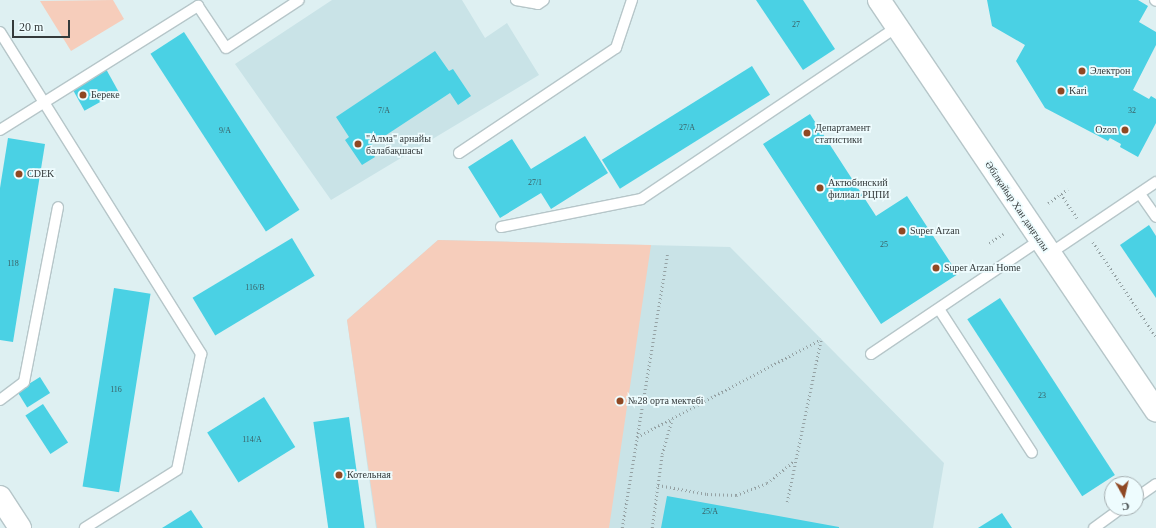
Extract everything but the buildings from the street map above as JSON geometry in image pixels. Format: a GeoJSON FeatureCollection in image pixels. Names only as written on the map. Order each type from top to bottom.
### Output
{"type":"FeatureCollection","features":[{"type":"Feature","properties":{"kind":"street","name":"Әбілқайыр Хан даңғылы"},"geometry":{"type":"LineString","coordinates":[[879,0],[1044,247],[1156,410]]}},
{"type":"Feature","properties":{"kind":"street"},"geometry":{"type":"LineString","coordinates":[[0,497],[20,528]]}},
{"type":"Feature","properties":{"kind":"lane"},"geometry":{"type":"LineString","coordinates":[[0,130],[44,100],[198,6],[226,48],[298,0]]}},
{"type":"Feature","properties":{"kind":"lane"},"geometry":{"type":"LineString","coordinates":[[516,0],[538,4],[544,0]]}},
{"type":"Feature","properties":{"kind":"lane"},"geometry":{"type":"LineString","coordinates":[[459,153],[616,48],[632,0]]}},
{"type":"Feature","properties":{"kind":"lane"},"geometry":{"type":"LineString","coordinates":[[501,227],[641,199],[897,26]]}},
{"type":"Feature","properties":{"kind":"lane"},"geometry":{"type":"LineString","coordinates":[[0,32],[44,100],[201,354],[177,470],[85,528]]}},
{"type":"Feature","properties":{"kind":"lane"},"geometry":{"type":"LineString","coordinates":[[871,354],[939,309],[1044,247],[1085,230],[1156,182]]}},
{"type":"Feature","properties":{"kind":"lane"},"geometry":{"type":"LineString","coordinates":[[1140,194],[1156,217]]}},
{"type":"Feature","properties":{"kind":"lane"},"geometry":{"type":"LineString","coordinates":[[0,400],[24,382],[58,207]]}},
{"type":"Feature","properties":{"kind":"lane"},"geometry":{"type":"LineString","coordinates":[[939,309],[1032,453]]}},
{"type":"Feature","properties":{"kind":"lane"},"geometry":{"type":"LineString","coordinates":[[1144,492],[1156,484]]}},
{"type":"Feature","properties":{"kind":"lane"},"geometry":{"type":"LineString","coordinates":[[1094,528],[1111,516]]}},
{"type":"Feature","properties":{"kind":"path"},"geometry":{"type":"LineString","coordinates":[[1048,203],[1068,189]]}},
{"type":"Feature","properties":{"kind":"path"},"geometry":{"type":"LineString","coordinates":[[1061,194],[1156,337]]}},
{"type":"Feature","properties":{"kind":"path"},"geometry":{"type":"LineString","coordinates":[[989,243],[1003,234]]}},
{"type":"Feature","properties":{"kind":"path"},"geometry":{"type":"LineString","coordinates":[[622,528],[667,254]]}},
{"type":"Feature","properties":{"kind":"path"},"geometry":{"type":"LineString","coordinates":[[637,438],[821,339],[787,502]]}},
{"type":"Feature","properties":{"kind":"path"},"geometry":{"type":"LineString","coordinates":[[652,528],[658,485],[672,418]]}},
{"type":"Feature","properties":{"kind":"path"},"geometry":{"type":"LineString","coordinates":[[658,485],[707,494],[736,495],[767,483],[796,459]]}},
{"type":"Feature","properties":{"kind":"shaded area"},"geometry":{"type":"Polygon","coordinates":[[[113,0],[124,19],[71,51],[40,1],[113,0]]]}},
{"type":"Feature","properties":{"kind":"shaded area","name":"\"Алма\" арнайы балабақшасы"},"geometry":{"type":"Polygon","coordinates":[[[332,0],[462,0],[485,38],[507,23],[539,75],[331,200],[235,64],[332,0]]]}},
{"type":"Feature","properties":{"kind":"shaded area","name":"№28 орта мектебі"},"geometry":{"type":"Polygon","coordinates":[[[438,240],[730,247],[944,463],[933,528],[376,528],[347,320],[438,240]]]}},
{"type":"Feature","properties":{"kind":"shaded area"},"geometry":{"type":"Polygon","coordinates":[[[438,240],[651,245],[609,528],[377,528],[347,320],[438,240]]]}},
{"type":"Feature","properties":{"kind":"place","name":"Электрон"},"geometry":{"type":"Point","coordinates":[1082,71]}},
{"type":"Feature","properties":{"kind":"place","name":"Kari"},"geometry":{"type":"Point","coordinates":[1061,91]}},
{"type":"Feature","properties":{"kind":"place","name":"Береке"},"geometry":{"type":"Point","coordinates":[83,95]}},
{"type":"Feature","properties":{"kind":"place","name":"Ozon"},"geometry":{"type":"Point","coordinates":[1125,130]}},
{"type":"Feature","properties":{"kind":"place","name":"Департамент статистики"},"geometry":{"type":"Point","coordinates":[807,133]}},
{"type":"Feature","properties":{"kind":"place","name":"\"Алма\" арнайы балабақшасы"},"geometry":{"type":"Point","coordinates":[358,144]}},
{"type":"Feature","properties":{"kind":"place","name":"CDEK"},"geometry":{"type":"Point","coordinates":[19,174]}},
{"type":"Feature","properties":{"kind":"place","name":"Актюбинский филиал РЦПИ"},"geometry":{"type":"Point","coordinates":[820,188]}},
{"type":"Feature","properties":{"kind":"place","name":"Super Arzan"},"geometry":{"type":"Point","coordinates":[902,231]}},
{"type":"Feature","properties":{"kind":"place","name":"Super Arzan Home"},"geometry":{"type":"Point","coordinates":[936,268]}},
{"type":"Feature","properties":{"kind":"place","name":"№28 орта мектебі"},"geometry":{"type":"Point","coordinates":[620,401]}},
{"type":"Feature","properties":{"kind":"place","name":"Котельная"},"geometry":{"type":"Point","coordinates":[339,475]}}]}
